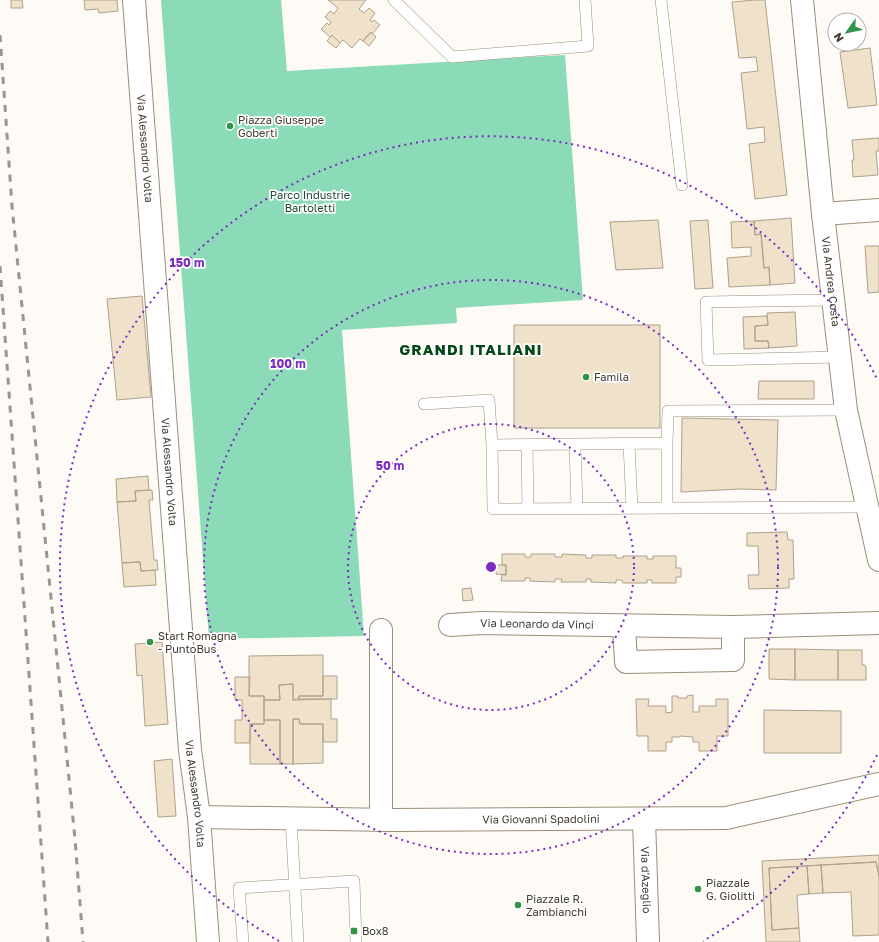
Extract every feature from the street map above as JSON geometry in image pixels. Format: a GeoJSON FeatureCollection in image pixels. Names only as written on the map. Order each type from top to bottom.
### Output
{"type":"FeatureCollection","features":[{"type":"Feature","properties":{"kind":"street","name":"Via Alessandro Volta"},"geometry":{"type":"LineString","coordinates":[[134,0],[190,750],[199,817],[208,942]]}},
{"type":"Feature","properties":{"kind":"street","name":"Via Andrea Costa"},"geometry":{"type":"LineString","coordinates":[[802,0],[823,214],[846,410],[879,560]]}},
{"type":"Feature","properties":{"kind":"street"},"geometry":{"type":"LineString","coordinates":[[823,214],[879,210]]}},
{"type":"Feature","properties":{"kind":"street","name":"Via Leonardo da Vinci"},"geometry":{"type":"LineString","coordinates":[[450,625],[482,623],[733,627],[879,623]]}},
{"type":"Feature","properties":{"kind":"street"},"geometry":{"type":"LineString","coordinates":[[624,626],[626,662],[733,660],[733,627]]}},
{"type":"Feature","properties":{"kind":"street"},"geometry":{"type":"LineString","coordinates":[[381,630],[381,820]]}},
{"type":"Feature","properties":{"kind":"street","name":"Via Giovanni Spadolini"},"geometry":{"type":"LineString","coordinates":[[199,817],[381,820],[726,818],[879,784]]}},
{"type":"Feature","properties":{"kind":"street","name":"Via d'Azeglio"},"geometry":{"type":"LineString","coordinates":[[644,819],[648,942]]}},
{"type":"Feature","properties":{"kind":"lane"},"geometry":{"type":"LineString","coordinates":[[394,0],[452,58],[588,46],[585,0]]}},
{"type":"Feature","properties":{"kind":"lane"},"geometry":{"type":"LineString","coordinates":[[661,0],[682,185]]}},
{"type":"Feature","properties":{"kind":"lane"},"geometry":{"type":"LineString","coordinates":[[833,300],[706,302],[708,360],[840,357]]}},
{"type":"Feature","properties":{"kind":"lane"},"geometry":{"type":"LineString","coordinates":[[424,404],[489,400],[492,445],[493,509],[867,507]]}},
{"type":"Feature","properties":{"kind":"lane"},"geometry":{"type":"LineString","coordinates":[[667,508],[668,411],[846,410]]}},
{"type":"Feature","properties":{"kind":"lane"},"geometry":{"type":"LineString","coordinates":[[575,444],[577,508]]}},
{"type":"Feature","properties":{"kind":"lane"},"geometry":{"type":"LineString","coordinates":[[629,444],[632,508]]}},
{"type":"Feature","properties":{"kind":"lane"},"geometry":{"type":"LineString","coordinates":[[492,445],[667,444]]}},
{"type":"Feature","properties":{"kind":"lane"},"geometry":{"type":"LineString","coordinates":[[527,445],[528,509]]}},
{"type":"Feature","properties":{"kind":"lane"},"geometry":{"type":"LineString","coordinates":[[291,818],[298,942]]}},
{"type":"Feature","properties":{"kind":"lane"},"geometry":{"type":"LineString","coordinates":[[243,942],[239,888],[354,881],[356,942]]}},
{"type":"Feature","properties":{"kind":"green space","name":"Parco Industrie Bartoletti"},"geometry":{"type":"Polygon","coordinates":[[[161,0],[281,0],[287,71],[565,55],[583,300],[456,308],[457,323],[342,330],[364,636],[209,639],[161,0]]]}},
{"type":"Feature","properties":{"kind":"building"},"geometry":{"type":"Polygon","coordinates":[[[11,0],[22,0],[23,8],[11,8],[11,0]]]}},
{"type":"Feature","properties":{"kind":"building"},"geometry":{"type":"Polygon","coordinates":[[[84,0],[117,0],[118,11],[99,13],[98,9],[85,10],[84,0]]]}},
{"type":"Feature","properties":{"kind":"building"},"geometry":{"type":"Polygon","coordinates":[[[328,0],[366,0],[359,9],[364,13],[369,8],[375,13],[370,20],[372,22],[374,20],[380,25],[363,41],[360,39],[352,48],[343,40],[340,43],[332,35],[330,37],[321,29],[327,23],[329,25],[331,22],[325,17],[330,11],[334,14],[338,8],[328,0]]]}},
{"type":"Feature","properties":{"kind":"building"},"geometry":{"type":"Polygon","coordinates":[[[765,0],[787,195],[755,199],[749,144],[765,142],[764,127],[747,129],[741,73],[758,71],[756,57],[739,58],[732,2],[765,0]]]}},
{"type":"Feature","properties":{"kind":"building"},"geometry":{"type":"Polygon","coordinates":[[[371,32],[376,37],[369,46],[363,41],[371,32]]]}},
{"type":"Feature","properties":{"kind":"building"},"geometry":{"type":"Polygon","coordinates":[[[332,35],[340,43],[336,48],[327,41],[332,35]]]}},
{"type":"Feature","properties":{"kind":"building"},"geometry":{"type":"Polygon","coordinates":[[[867,48],[870,48],[877,105],[848,108],[840,52],[867,52],[867,48]]]}},
{"type":"Feature","properties":{"kind":"building"},"geometry":{"type":"Polygon","coordinates":[[[879,138],[879,151],[876,151],[878,175],[853,177],[852,160],[854,160],[852,140],[879,138]]]}},
{"type":"Feature","properties":{"kind":"building"},"geometry":{"type":"Polygon","coordinates":[[[791,218],[795,283],[770,285],[769,267],[764,268],[761,234],[755,235],[754,221],[791,218]]]}},
{"type":"Feature","properties":{"kind":"building"},"geometry":{"type":"Polygon","coordinates":[[[658,220],[663,268],[616,270],[610,222],[658,220]]]}},
{"type":"Feature","properties":{"kind":"building"},"geometry":{"type":"Polygon","coordinates":[[[708,220],[713,288],[695,289],[690,221],[708,220]]]}},
{"type":"Feature","properties":{"kind":"building"},"geometry":{"type":"Polygon","coordinates":[[[754,221],[755,235],[761,234],[764,268],[769,267],[770,285],[729,287],[727,258],[751,256],[751,247],[732,248],[731,222],[754,221]]]}},
{"type":"Feature","properties":{"kind":"building"},"geometry":{"type":"Polygon","coordinates":[[[865,246],[879,246],[879,292],[868,293],[865,246]]]}},
{"type":"Feature","properties":{"kind":"building"},"geometry":{"type":"Polygon","coordinates":[[[142,296],[151,397],[117,400],[107,299],[142,296]]]}},
{"type":"Feature","properties":{"kind":"building"},"geometry":{"type":"Polygon","coordinates":[[[795,312],[797,346],[769,348],[768,341],[755,341],[755,326],[768,325],[767,313],[795,312]]]}},
{"type":"Feature","properties":{"kind":"building"},"geometry":{"type":"Polygon","coordinates":[[[767,316],[768,325],[755,326],[755,341],[768,341],[769,348],[744,349],[743,317],[767,316]]]}},
{"type":"Feature","properties":{"kind":"building"},"geometry":{"type":"Polygon","coordinates":[[[514,325],[660,325],[660,428],[514,428],[514,325]]]}},
{"type":"Feature","properties":{"kind":"building"},"geometry":{"type":"Polygon","coordinates":[[[759,381],[814,381],[814,399],[758,399],[759,381]]]}},
{"type":"Feature","properties":{"kind":"building"},"geometry":{"type":"Polygon","coordinates":[[[682,418],[778,420],[776,490],[740,489],[681,492],[682,418]]]}},
{"type":"Feature","properties":{"kind":"building"},"geometry":{"type":"Polygon","coordinates":[[[148,476],[149,490],[135,491],[136,501],[117,502],[116,479],[148,476]]]}},
{"type":"Feature","properties":{"kind":"building"},"geometry":{"type":"Polygon","coordinates":[[[152,490],[153,500],[149,500],[154,560],[157,560],[158,570],[141,571],[140,562],[122,563],[117,502],[136,501],[135,491],[152,490]]]}},
{"type":"Feature","properties":{"kind":"building"},"geometry":{"type":"Polygon","coordinates":[[[787,532],[788,540],[793,540],[794,579],[789,579],[789,588],[749,589],[748,575],[759,575],[758,546],[747,546],[747,533],[787,532]]]}},
{"type":"Feature","properties":{"kind":"building"},"geometry":{"type":"Polygon","coordinates":[[[502,554],[525,554],[525,557],[531,557],[531,554],[555,554],[555,557],[562,557],[562,554],[586,555],[586,558],[592,558],[592,555],[616,555],[616,558],[623,558],[623,556],[647,556],[647,559],[653,559],[653,556],[676,556],[676,568],[681,568],[681,577],[676,577],[676,583],[652,583],[652,580],[647,580],[647,583],[623,583],[622,580],[616,580],[616,583],[591,582],[591,579],[586,579],[586,582],[561,582],[562,579],[555,579],[555,582],[530,581],[530,578],[525,578],[525,581],[501,581],[502,574],[506,575],[506,565],[502,565],[502,554]]]}},
{"type":"Feature","properties":{"kind":"building"},"geometry":{"type":"Polygon","coordinates":[[[140,562],[141,571],[155,570],[156,585],[124,587],[122,563],[140,562]]]}},
{"type":"Feature","properties":{"kind":"building"},"geometry":{"type":"Polygon","coordinates":[[[497,565],[506,565],[506,575],[496,574],[497,565]]]}},
{"type":"Feature","properties":{"kind":"building"},"geometry":{"type":"Polygon","coordinates":[[[471,588],[473,600],[463,601],[462,589],[471,588]]]}},
{"type":"Feature","properties":{"kind":"building"},"geometry":{"type":"Polygon","coordinates":[[[162,642],[168,724],[145,726],[142,675],[137,676],[135,644],[162,642]]]}},
{"type":"Feature","properties":{"kind":"building"},"geometry":{"type":"Polygon","coordinates":[[[769,649],[795,649],[795,680],[769,679],[769,649]]]}},
{"type":"Feature","properties":{"kind":"building"},"geometry":{"type":"Polygon","coordinates":[[[795,649],[838,650],[838,680],[795,680],[795,649]]]}},
{"type":"Feature","properties":{"kind":"building"},"geometry":{"type":"Polygon","coordinates":[[[838,650],[862,650],[862,665],[865,665],[866,668],[866,680],[838,680],[838,650]]]}},
{"type":"Feature","properties":{"kind":"building"},"geometry":{"type":"Polygon","coordinates":[[[323,655],[323,696],[299,696],[299,699],[293,700],[293,684],[279,685],[280,700],[264,700],[264,696],[249,696],[249,656],[323,655]]]}},
{"type":"Feature","properties":{"kind":"building"},"geometry":{"type":"Polygon","coordinates":[[[323,676],[337,676],[337,699],[299,699],[299,696],[323,696],[323,676]]]}},
{"type":"Feature","properties":{"kind":"building"},"geometry":{"type":"Polygon","coordinates":[[[235,677],[250,677],[249,696],[264,696],[264,724],[250,724],[250,743],[235,743],[235,720],[242,720],[242,700],[235,700],[235,677]]]}},
{"type":"Feature","properties":{"kind":"building"},"geometry":{"type":"Polygon","coordinates":[[[293,684],[293,700],[331,699],[331,719],[337,719],[337,742],[323,742],[323,724],[300,724],[299,719],[293,719],[293,764],[280,764],[280,720],[264,720],[264,700],[280,700],[279,685],[293,684]]]}},
{"type":"Feature","properties":{"kind":"building"},"geometry":{"type":"Polygon","coordinates":[[[693,695],[693,712],[699,712],[699,706],[716,706],[716,699],[728,699],[728,736],[717,736],[717,751],[699,751],[699,742],[693,742],[693,737],[680,736],[672,737],[672,742],[666,742],[666,751],[648,751],[648,736],[637,736],[636,699],[649,699],[648,706],[666,706],[666,713],[672,712],[672,696],[687,698],[687,696],[693,695]]]}},
{"type":"Feature","properties":{"kind":"building"},"geometry":{"type":"Polygon","coordinates":[[[764,710],[841,711],[841,753],[764,753],[764,710]]]}},
{"type":"Feature","properties":{"kind":"building"},"geometry":{"type":"Polygon","coordinates":[[[293,719],[299,719],[300,724],[323,724],[323,763],[293,764],[293,719]]]}},
{"type":"Feature","properties":{"kind":"building"},"geometry":{"type":"Polygon","coordinates":[[[264,720],[280,720],[280,764],[250,764],[250,724],[264,724],[264,720]]]}},
{"type":"Feature","properties":{"kind":"building"},"geometry":{"type":"Polygon","coordinates":[[[172,759],[176,816],[158,817],[154,761],[172,759]]]}},
{"type":"Feature","properties":{"kind":"building"},"geometry":{"type":"Polygon","coordinates":[[[879,855],[879,876],[876,862],[769,868],[772,930],[799,928],[800,942],[766,942],[762,861],[879,855]]]}},
{"type":"Feature","properties":{"kind":"building"},"geometry":{"type":"Polygon","coordinates":[[[876,862],[879,876],[879,935],[853,936],[851,892],[823,893],[821,865],[876,862]]]}},
{"type":"Feature","properties":{"kind":"building"},"geometry":{"type":"Polygon","coordinates":[[[821,865],[823,893],[809,894],[807,866],[821,865]]]}},
{"type":"Feature","properties":{"kind":"building"},"geometry":{"type":"Polygon","coordinates":[[[807,866],[809,894],[797,895],[799,928],[772,930],[769,868],[807,866]]]}},
{"type":"Feature","properties":{"kind":"railway"},"geometry":{"type":"LineString","coordinates":[[0,35],[12,206],[75,839],[83,942]]}},
{"type":"Feature","properties":{"kind":"railway"},"geometry":{"type":"LineString","coordinates":[[0,266],[48,942]]}},
{"type":"Feature","properties":{"kind":"place","name":"Piazza Giuseppe Goberti"},"geometry":{"type":"Point","coordinates":[230,126]}},
{"type":"Feature","properties":{"kind":"place","name":"Famila"},"geometry":{"type":"Point","coordinates":[586,377]}},
{"type":"Feature","properties":{"kind":"place","name":"Start Romagna - PuntoBus"},"geometry":{"type":"Point","coordinates":[150,642]}},
{"type":"Feature","properties":{"kind":"place","name":"Piazzale G. Giolitti"},"geometry":{"type":"Point","coordinates":[698,889]}},
{"type":"Feature","properties":{"kind":"place","name":"Piazzale R. Zambianchi"},"geometry":{"type":"Point","coordinates":[518,905]}},
{"type":"Feature","properties":{"kind":"place","name":"Box8"},"geometry":{"type":"Point","coordinates":[354,931]}},
{"type":"Feature","properties":{"kind":"district","name":"GRANDI ITALIANI"},"geometry":{"type":"Point","coordinates":[471,350]}}]}
